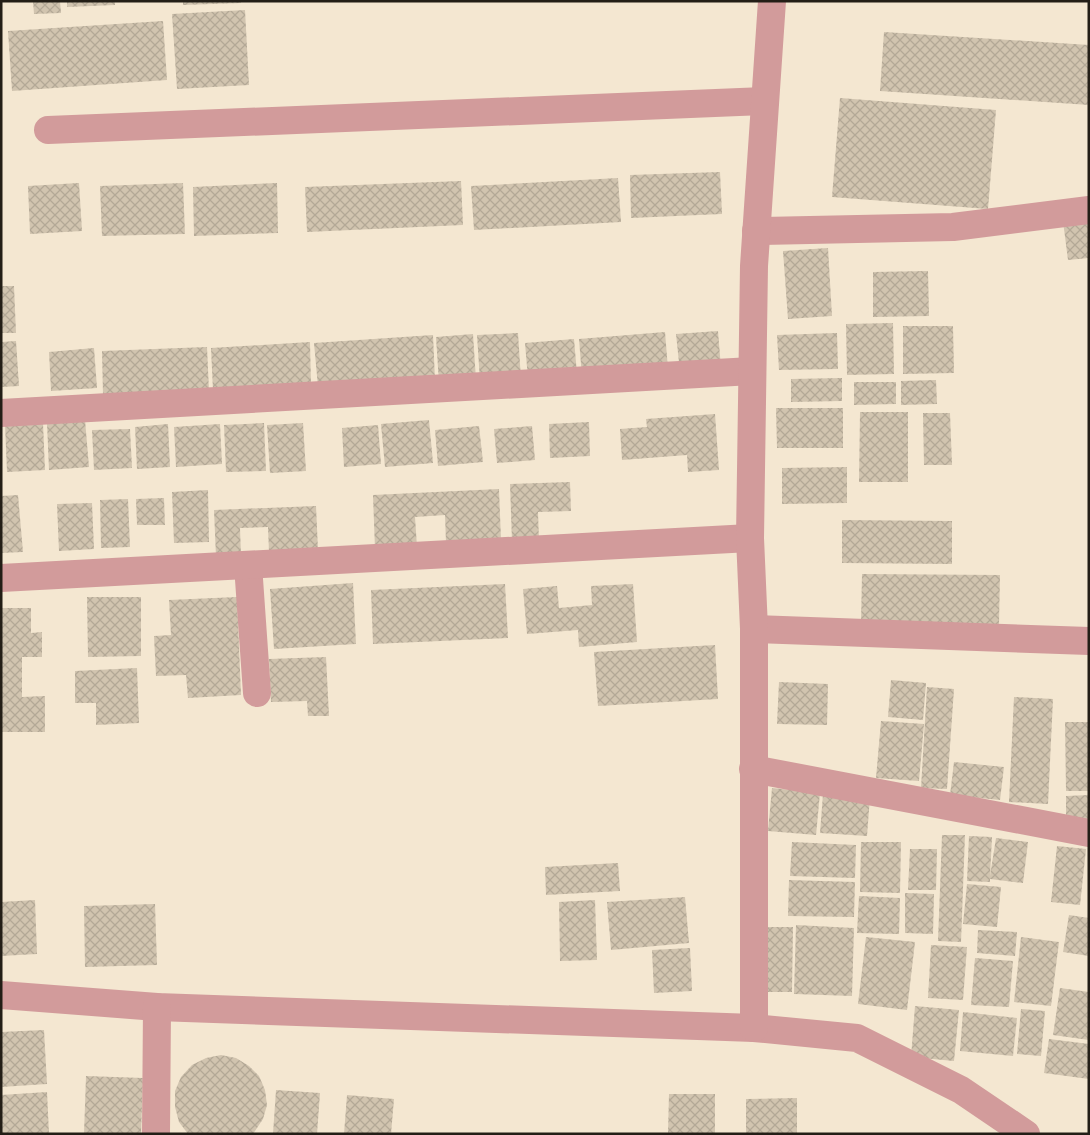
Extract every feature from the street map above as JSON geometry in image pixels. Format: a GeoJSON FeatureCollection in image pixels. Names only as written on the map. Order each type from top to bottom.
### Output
{"type":"FeatureCollection","features":[{"type":"Feature","properties":{"kind":"street"},"geometry":{"type":"LineString","coordinates":[[754,1028],[754,630],[750,538],[752,371],[756,231],[772,1]]}},
{"type":"Feature","properties":{"kind":"street"},"geometry":{"type":"LineString","coordinates":[[48,130],[765,101]]}},
{"type":"Feature","properties":{"kind":"street"},"geometry":{"type":"LineString","coordinates":[[756,231],[953,228],[1089,210]]}},
{"type":"Feature","properties":{"kind":"street"},"geometry":{"type":"LineString","coordinates":[[1,413],[752,371]]}},
{"type":"Feature","properties":{"kind":"street"},"geometry":{"type":"LineString","coordinates":[[1,578],[750,538]]}},
{"type":"Feature","properties":{"kind":"street"},"geometry":{"type":"LineString","coordinates":[[248,565],[257,693]]}},
{"type":"Feature","properties":{"kind":"street"},"geometry":{"type":"LineString","coordinates":[[754,630],[1089,641]]}},
{"type":"Feature","properties":{"kind":"street"},"geometry":{"type":"LineString","coordinates":[[753,769],[1089,833]]}},
{"type":"Feature","properties":{"kind":"street"},"geometry":{"type":"LineString","coordinates":[[1,995],[157,1007],[754,1028],[857,1038],[961,1090],[1026,1134]]}},
{"type":"Feature","properties":{"kind":"street"},"geometry":{"type":"LineString","coordinates":[[156,1134],[157,1007]]}},
{"type":"Feature","properties":{"kind":"building"},"geometry":{"type":"Polygon","coordinates":[[[33,1],[60,1],[61,13],[34,14],[33,1]]]}},
{"type":"Feature","properties":{"kind":"building"},"geometry":{"type":"Polygon","coordinates":[[[67,1],[115,1],[115,5],[67,7],[67,1]]]}},
{"type":"Feature","properties":{"kind":"building"},"geometry":{"type":"Polygon","coordinates":[[[183,1],[241,1],[241,3],[183,5],[183,1]]]}},
{"type":"Feature","properties":{"kind":"building"},"geometry":{"type":"Polygon","coordinates":[[[245,10],[249,85],[177,89],[172,14],[245,10]]]}},
{"type":"Feature","properties":{"kind":"building"},"geometry":{"type":"Polygon","coordinates":[[[163,21],[167,80],[12,91],[8,31],[163,21]]]}},
{"type":"Feature","properties":{"kind":"building"},"geometry":{"type":"Polygon","coordinates":[[[884,32],[1089,45],[1089,105],[880,91],[884,32]]]}},
{"type":"Feature","properties":{"kind":"building"},"geometry":{"type":"Polygon","coordinates":[[[840,98],[996,110],[988,209],[832,197],[840,98]]]}},
{"type":"Feature","properties":{"kind":"building"},"geometry":{"type":"Polygon","coordinates":[[[720,172],[722,214],[631,218],[630,175],[720,172]]]}},
{"type":"Feature","properties":{"kind":"building"},"geometry":{"type":"Polygon","coordinates":[[[618,178],[621,222],[474,230],[471,186],[618,178]]]}},
{"type":"Feature","properties":{"kind":"building"},"geometry":{"type":"Polygon","coordinates":[[[461,181],[463,225],[307,232],[305,187],[461,181]]]}},
{"type":"Feature","properties":{"kind":"building"},"geometry":{"type":"Polygon","coordinates":[[[79,183],[82,231],[30,234],[28,186],[79,183]]]}},
{"type":"Feature","properties":{"kind":"building"},"geometry":{"type":"Polygon","coordinates":[[[183,183],[185,234],[102,236],[100,186],[183,183]]]}},
{"type":"Feature","properties":{"kind":"building"},"geometry":{"type":"Polygon","coordinates":[[[277,183],[278,233],[194,236],[193,187],[277,183]]]}},
{"type":"Feature","properties":{"kind":"building"},"geometry":{"type":"Polygon","coordinates":[[[1089,218],[1089,258],[1068,260],[1063,221],[1089,218]]]}},
{"type":"Feature","properties":{"kind":"building"},"geometry":{"type":"Polygon","coordinates":[[[828,248],[832,316],[788,319],[783,251],[828,248]]]}},
{"type":"Feature","properties":{"kind":"building"},"geometry":{"type":"Polygon","coordinates":[[[928,271],[929,316],[873,317],[873,272],[928,271]]]}},
{"type":"Feature","properties":{"kind":"building"},"geometry":{"type":"Polygon","coordinates":[[[1,286],[14,286],[16,333],[1,333],[1,286]]]}},
{"type":"Feature","properties":{"kind":"building"},"geometry":{"type":"Polygon","coordinates":[[[893,323],[894,374],[847,375],[846,324],[893,323]]]}},
{"type":"Feature","properties":{"kind":"building"},"geometry":{"type":"Polygon","coordinates":[[[903,326],[953,326],[954,373],[903,374],[903,326]]]}},
{"type":"Feature","properties":{"kind":"building"},"geometry":{"type":"Polygon","coordinates":[[[718,331],[721,368],[680,372],[676,334],[718,331]]]}},
{"type":"Feature","properties":{"kind":"building"},"geometry":{"type":"Polygon","coordinates":[[[665,332],[668,369],[582,377],[579,339],[665,332]]]}},
{"type":"Feature","properties":{"kind":"building"},"geometry":{"type":"Polygon","coordinates":[[[518,333],[521,379],[480,381],[477,335],[518,333]]]}},
{"type":"Feature","properties":{"kind":"building"},"geometry":{"type":"Polygon","coordinates":[[[837,333],[838,369],[779,370],[777,335],[837,333]]]}},
{"type":"Feature","properties":{"kind":"building"},"geometry":{"type":"Polygon","coordinates":[[[473,334],[476,380],[439,383],[436,337],[473,334]]]}},
{"type":"Feature","properties":{"kind":"building"},"geometry":{"type":"Polygon","coordinates":[[[433,335],[435,380],[318,387],[314,343],[433,335]]]}},
{"type":"Feature","properties":{"kind":"building"},"geometry":{"type":"Polygon","coordinates":[[[574,339],[577,374],[528,379],[525,343],[574,339]]]}},
{"type":"Feature","properties":{"kind":"building"},"geometry":{"type":"Polygon","coordinates":[[[16,341],[19,386],[1,387],[1,342],[16,341]]]}},
{"type":"Feature","properties":{"kind":"building"},"geometry":{"type":"Polygon","coordinates":[[[310,342],[311,386],[213,391],[211,348],[310,342]]]}},
{"type":"Feature","properties":{"kind":"building"},"geometry":{"type":"Polygon","coordinates":[[[207,347],[209,391],[103,395],[102,351],[207,347]]]}},
{"type":"Feature","properties":{"kind":"building"},"geometry":{"type":"Polygon","coordinates":[[[94,348],[97,388],[51,391],[49,352],[94,348]]]}},
{"type":"Feature","properties":{"kind":"building"},"geometry":{"type":"Polygon","coordinates":[[[842,378],[842,401],[791,402],[791,379],[842,378]]]}},
{"type":"Feature","properties":{"kind":"building"},"geometry":{"type":"Polygon","coordinates":[[[936,380],[937,404],[901,405],[901,381],[936,380]]]}},
{"type":"Feature","properties":{"kind":"building"},"geometry":{"type":"Polygon","coordinates":[[[854,382],[896,382],[896,404],[854,405],[854,382]]]}},
{"type":"Feature","properties":{"kind":"building"},"geometry":{"type":"Polygon","coordinates":[[[776,408],[843,408],[843,448],[777,448],[776,408]]]}},
{"type":"Feature","properties":{"kind":"building"},"geometry":{"type":"Polygon","coordinates":[[[860,412],[908,412],[908,482],[859,482],[860,412]]]}},
{"type":"Feature","properties":{"kind":"building"},"geometry":{"type":"Polygon","coordinates":[[[923,413],[950,413],[952,465],[924,465],[923,413]]]}},
{"type":"Feature","properties":{"kind":"building"},"geometry":{"type":"Polygon","coordinates":[[[715,414],[719,470],[688,472],[687,455],[622,460],[620,429],[647,427],[646,419],[715,414]]]}},
{"type":"Feature","properties":{"kind":"building"},"geometry":{"type":"Polygon","coordinates":[[[85,420],[89,467],[49,470],[47,423],[85,420]]]}},
{"type":"Feature","properties":{"kind":"building"},"geometry":{"type":"Polygon","coordinates":[[[429,420],[433,463],[385,467],[381,424],[429,420]]]}},
{"type":"Feature","properties":{"kind":"building"},"geometry":{"type":"Polygon","coordinates":[[[589,422],[590,456],[550,458],[549,424],[589,422]]]}},
{"type":"Feature","properties":{"kind":"building"},"geometry":{"type":"Polygon","coordinates":[[[43,423],[45,470],[7,472],[5,424],[43,423]]]}},
{"type":"Feature","properties":{"kind":"building"},"geometry":{"type":"Polygon","coordinates":[[[264,423],[266,471],[226,472],[224,425],[264,423]]]}},
{"type":"Feature","properties":{"kind":"building"},"geometry":{"type":"Polygon","coordinates":[[[303,423],[306,471],[270,473],[267,425],[303,423]]]}},
{"type":"Feature","properties":{"kind":"building"},"geometry":{"type":"Polygon","coordinates":[[[168,424],[170,467],[137,469],[135,427],[168,424]]]}},
{"type":"Feature","properties":{"kind":"building"},"geometry":{"type":"Polygon","coordinates":[[[220,424],[222,464],[176,467],[174,427],[220,424]]]}},
{"type":"Feature","properties":{"kind":"building"},"geometry":{"type":"Polygon","coordinates":[[[378,425],[381,464],[344,467],[342,428],[378,425]]]}},
{"type":"Feature","properties":{"kind":"building"},"geometry":{"type":"Polygon","coordinates":[[[479,426],[483,462],[438,466],[435,430],[479,426]]]}},
{"type":"Feature","properties":{"kind":"building"},"geometry":{"type":"Polygon","coordinates":[[[532,426],[535,460],[497,463],[494,429],[532,426]]]}},
{"type":"Feature","properties":{"kind":"building"},"geometry":{"type":"Polygon","coordinates":[[[130,429],[132,468],[94,470],[92,430],[130,429]]]}},
{"type":"Feature","properties":{"kind":"building"},"geometry":{"type":"Polygon","coordinates":[[[847,467],[847,503],[782,504],[782,468],[847,467]]]}},
{"type":"Feature","properties":{"kind":"building"},"geometry":{"type":"Polygon","coordinates":[[[570,482],[571,511],[538,512],[539,541],[512,542],[510,484],[570,482]]]}},
{"type":"Feature","properties":{"kind":"building"},"geometry":{"type":"Polygon","coordinates":[[[499,489],[501,540],[446,543],[445,515],[415,517],[417,547],[375,549],[373,495],[499,489]]]}},
{"type":"Feature","properties":{"kind":"building"},"geometry":{"type":"Polygon","coordinates":[[[208,490],[209,542],[174,543],[172,492],[208,490]]]}},
{"type":"Feature","properties":{"kind":"building"},"geometry":{"type":"Polygon","coordinates":[[[18,495],[23,552],[1,553],[1,496],[18,495]]]}},
{"type":"Feature","properties":{"kind":"building"},"geometry":{"type":"Polygon","coordinates":[[[164,498],[165,525],[137,525],[136,499],[164,498]]]}},
{"type":"Feature","properties":{"kind":"building"},"geometry":{"type":"Polygon","coordinates":[[[128,499],[130,547],[101,548],[100,500],[128,499]]]}},
{"type":"Feature","properties":{"kind":"building"},"geometry":{"type":"Polygon","coordinates":[[[92,503],[94,549],[59,551],[57,504],[92,503]]]}},
{"type":"Feature","properties":{"kind":"building"},"geometry":{"type":"Polygon","coordinates":[[[316,506],[318,550],[269,552],[268,527],[240,528],[241,556],[216,557],[214,510],[316,506]]]}},
{"type":"Feature","properties":{"kind":"building"},"geometry":{"type":"Polygon","coordinates":[[[842,520],[952,521],[952,564],[842,563],[842,520]]]}},
{"type":"Feature","properties":{"kind":"building"},"geometry":{"type":"Polygon","coordinates":[[[862,574],[1000,575],[999,625],[861,623],[862,574]]]}},
{"type":"Feature","properties":{"kind":"building"},"geometry":{"type":"Polygon","coordinates":[[[353,583],[356,644],[274,649],[270,589],[353,583]]]}},
{"type":"Feature","properties":{"kind":"building"},"geometry":{"type":"Polygon","coordinates":[[[505,584],[508,638],[373,644],[371,590],[505,584]]]}},
{"type":"Feature","properties":{"kind":"building"},"geometry":{"type":"Polygon","coordinates":[[[633,584],[637,642],[579,647],[578,630],[527,634],[523,589],[557,586],[559,608],[592,605],[591,586],[633,584]]]}},
{"type":"Feature","properties":{"kind":"building"},"geometry":{"type":"Polygon","coordinates":[[[87,597],[141,597],[141,656],[88,657],[87,597]]]}},
{"type":"Feature","properties":{"kind":"building"},"geometry":{"type":"Polygon","coordinates":[[[237,597],[241,695],[188,698],[186,675],[156,676],[154,636],[171,635],[169,600],[237,597]]]}},
{"type":"Feature","properties":{"kind":"building"},"geometry":{"type":"Polygon","coordinates":[[[1,608],[31,608],[31,633],[42,632],[42,657],[22,657],[22,697],[45,696],[45,732],[1,732],[1,608]]]}},
{"type":"Feature","properties":{"kind":"building"},"geometry":{"type":"Polygon","coordinates":[[[715,645],[718,699],[598,706],[594,652],[715,645]]]}},
{"type":"Feature","properties":{"kind":"building"},"geometry":{"type":"Polygon","coordinates":[[[326,657],[329,716],[308,716],[307,701],[271,702],[269,659],[326,657]]]}},
{"type":"Feature","properties":{"kind":"building"},"geometry":{"type":"Polygon","coordinates":[[[137,668],[139,723],[96,725],[96,703],[75,703],[75,671],[137,668]]]}},
{"type":"Feature","properties":{"kind":"building"},"geometry":{"type":"Polygon","coordinates":[[[891,680],[926,683],[923,720],[888,717],[891,680]]]}},
{"type":"Feature","properties":{"kind":"building"},"geometry":{"type":"Polygon","coordinates":[[[779,682],[828,684],[827,725],[777,724],[779,682]]]}},
{"type":"Feature","properties":{"kind":"building"},"geometry":{"type":"Polygon","coordinates":[[[927,687],[954,689],[947,789],[921,788],[927,687]]]}},
{"type":"Feature","properties":{"kind":"building"},"geometry":{"type":"Polygon","coordinates":[[[1014,697],[1053,699],[1048,804],[1009,802],[1014,697]]]}},
{"type":"Feature","properties":{"kind":"building"},"geometry":{"type":"Polygon","coordinates":[[[881,721],[924,724],[919,781],[876,778],[881,721]]]}},
{"type":"Feature","properties":{"kind":"building"},"geometry":{"type":"Polygon","coordinates":[[[1065,722],[1089,722],[1089,791],[1066,791],[1065,722]]]}},
{"type":"Feature","properties":{"kind":"building"},"geometry":{"type":"Polygon","coordinates":[[[954,762],[1004,767],[1000,800],[950,795],[954,762]]]}},
{"type":"Feature","properties":{"kind":"building"},"geometry":{"type":"Polygon","coordinates":[[[772,788],[820,793],[816,835],[768,831],[772,788]]]}},
{"type":"Feature","properties":{"kind":"building"},"geometry":{"type":"Polygon","coordinates":[[[823,794],[870,797],[867,836],[820,833],[823,794]]]}},
{"type":"Feature","properties":{"kind":"building"},"geometry":{"type":"Polygon","coordinates":[[[1089,795],[1089,824],[1066,824],[1066,796],[1089,795]]]}},
{"type":"Feature","properties":{"kind":"building"},"geometry":{"type":"Polygon","coordinates":[[[942,835],[965,835],[961,942],[938,941],[942,835]]]}},
{"type":"Feature","properties":{"kind":"building"},"geometry":{"type":"Polygon","coordinates":[[[969,836],[992,837],[990,876],[996,838],[1028,842],[1023,883],[990,879],[990,882],[967,881],[969,836]]]}},
{"type":"Feature","properties":{"kind":"building"},"geometry":{"type":"Polygon","coordinates":[[[792,842],[856,845],[855,878],[790,876],[792,842]]]}},
{"type":"Feature","properties":{"kind":"building"},"geometry":{"type":"Polygon","coordinates":[[[861,842],[901,842],[900,893],[860,892],[861,842]]]}},
{"type":"Feature","properties":{"kind":"building"},"geometry":{"type":"Polygon","coordinates":[[[1057,846],[1086,849],[1080,905],[1051,902],[1057,846]]]}},
{"type":"Feature","properties":{"kind":"building"},"geometry":{"type":"Polygon","coordinates":[[[910,849],[937,849],[936,890],[908,890],[910,849]]]}},
{"type":"Feature","properties":{"kind":"building"},"geometry":{"type":"Polygon","coordinates":[[[618,863],[620,891],[546,895],[545,867],[618,863]]]}},
{"type":"Feature","properties":{"kind":"building"},"geometry":{"type":"Polygon","coordinates":[[[789,880],[855,882],[854,917],[788,916],[789,880]]]}},
{"type":"Feature","properties":{"kind":"building"},"geometry":{"type":"Polygon","coordinates":[[[967,884],[1001,887],[997,927],[963,924],[967,884]]]}},
{"type":"Feature","properties":{"kind":"building"},"geometry":{"type":"Polygon","coordinates":[[[905,893],[934,894],[933,934],[905,933],[905,893]]]}},
{"type":"Feature","properties":{"kind":"building"},"geometry":{"type":"Polygon","coordinates":[[[859,896],[900,898],[899,934],[857,933],[859,896]]]}},
{"type":"Feature","properties":{"kind":"building"},"geometry":{"type":"Polygon","coordinates":[[[685,897],[689,943],[611,950],[607,902],[685,897]]]}},
{"type":"Feature","properties":{"kind":"building"},"geometry":{"type":"Polygon","coordinates":[[[35,900],[37,954],[1,956],[1,902],[35,900]]]}},
{"type":"Feature","properties":{"kind":"building"},"geometry":{"type":"Polygon","coordinates":[[[595,900],[597,960],[560,961],[559,902],[595,900]]]}},
{"type":"Feature","properties":{"kind":"building"},"geometry":{"type":"Polygon","coordinates":[[[155,904],[157,965],[85,967],[84,906],[155,904]]]}},
{"type":"Feature","properties":{"kind":"building"},"geometry":{"type":"Polygon","coordinates":[[[1069,915],[1089,918],[1089,956],[1063,952],[1069,915]]]}},
{"type":"Feature","properties":{"kind":"building"},"geometry":{"type":"Polygon","coordinates":[[[796,925],[854,928],[852,996],[794,994],[796,925]]]}},
{"type":"Feature","properties":{"kind":"building"},"geometry":{"type":"Polygon","coordinates":[[[759,927],[793,927],[792,992],[759,992],[759,927]]]}},
{"type":"Feature","properties":{"kind":"building"},"geometry":{"type":"Polygon","coordinates":[[[978,930],[1017,932],[1015,956],[977,953],[978,930]]]}},
{"type":"Feature","properties":{"kind":"building"},"geometry":{"type":"Polygon","coordinates":[[[866,937],[915,942],[907,1010],[858,1004],[866,937]]]}},
{"type":"Feature","properties":{"kind":"building"},"geometry":{"type":"Polygon","coordinates":[[[1021,937],[1059,942],[1051,1006],[1014,1002],[1021,937]]]}},
{"type":"Feature","properties":{"kind":"building"},"geometry":{"type":"Polygon","coordinates":[[[931,945],[967,947],[963,1000],[928,998],[931,945]]]}},
{"type":"Feature","properties":{"kind":"building"},"geometry":{"type":"Polygon","coordinates":[[[690,948],[692,991],[654,993],[652,950],[690,948]]]}},
{"type":"Feature","properties":{"kind":"building"},"geometry":{"type":"Polygon","coordinates":[[[975,958],[1013,961],[1009,1007],[971,1005],[975,958]]]}},
{"type":"Feature","properties":{"kind":"building"},"geometry":{"type":"Polygon","coordinates":[[[1060,988],[1089,992],[1089,1040],[1053,1035],[1060,988]]]}},
{"type":"Feature","properties":{"kind":"building"},"geometry":{"type":"Polygon","coordinates":[[[915,1006],[959,1010],[954,1061],[911,1057],[915,1006]]]}},
{"type":"Feature","properties":{"kind":"building"},"geometry":{"type":"Polygon","coordinates":[[[1021,1009],[1045,1011],[1041,1056],[1017,1054],[1021,1009]]]}},
{"type":"Feature","properties":{"kind":"building"},"geometry":{"type":"Polygon","coordinates":[[[963,1012],[1017,1018],[1013,1056],[960,1051],[963,1012]]]}},
{"type":"Feature","properties":{"kind":"building"},"geometry":{"type":"Polygon","coordinates":[[[44,1030],[47,1084],[1,1087],[1,1032],[44,1030]]]}},
{"type":"Feature","properties":{"kind":"building"},"geometry":{"type":"Polygon","coordinates":[[[1049,1039],[1089,1044],[1089,1079],[1044,1073],[1049,1039]]]}},
{"type":"Feature","properties":{"kind":"building"},"geometry":{"type":"Polygon","coordinates":[[[221,1055],[236,1058],[249,1066],[259,1076],[265,1090],[267,1105],[263,1119],[253,1134],[188,1134],[179,1122],[175,1107],[175,1091],[181,1077],[192,1065],[206,1058],[221,1055]]]}},
{"type":"Feature","properties":{"kind":"building"},"geometry":{"type":"Polygon","coordinates":[[[86,1076],[143,1078],[141,1134],[84,1134],[86,1076]]]}},
{"type":"Feature","properties":{"kind":"building"},"geometry":{"type":"Polygon","coordinates":[[[276,1090],[320,1093],[317,1134],[273,1134],[276,1090]]]}},
{"type":"Feature","properties":{"kind":"building"},"geometry":{"type":"Polygon","coordinates":[[[47,1092],[49,1134],[2,1134],[1,1095],[47,1092]]]}},
{"type":"Feature","properties":{"kind":"building"},"geometry":{"type":"Polygon","coordinates":[[[669,1094],[715,1094],[715,1134],[668,1134],[669,1094]]]}},
{"type":"Feature","properties":{"kind":"building"},"geometry":{"type":"Polygon","coordinates":[[[347,1095],[394,1099],[391,1134],[344,1134],[347,1095]]]}},
{"type":"Feature","properties":{"kind":"building"},"geometry":{"type":"Polygon","coordinates":[[[797,1098],[797,1134],[746,1134],[746,1099],[797,1098]]]}}]}
